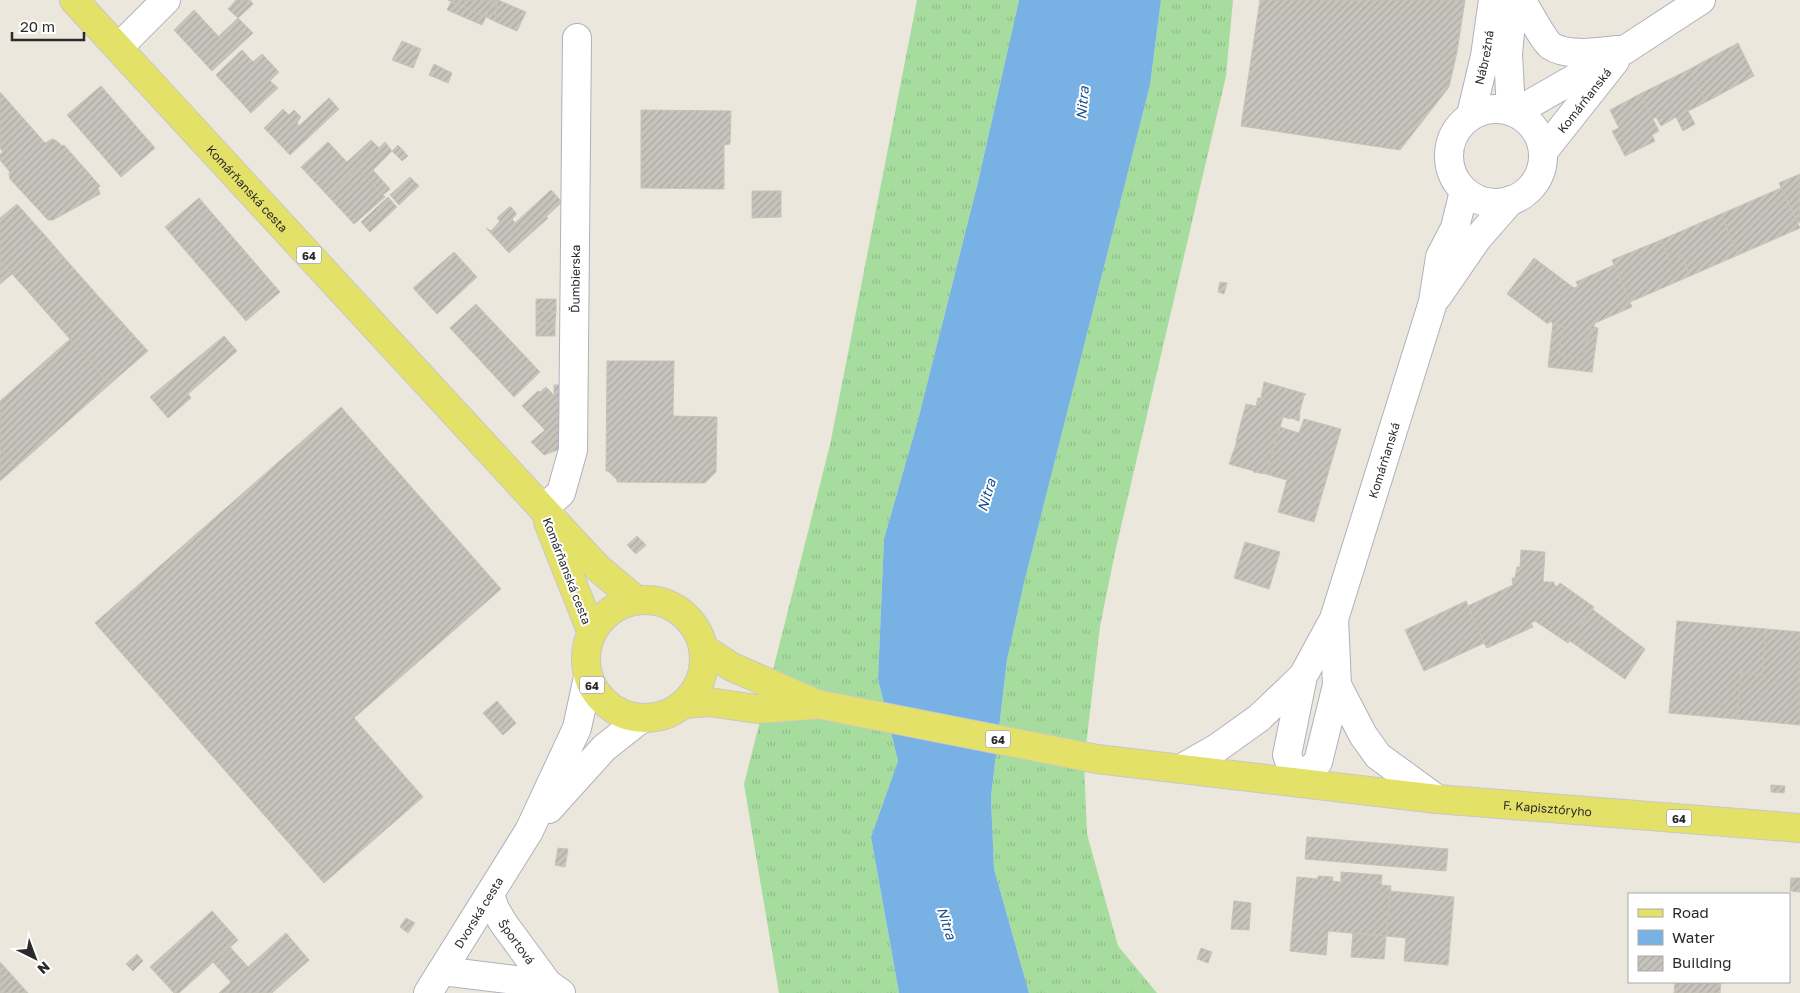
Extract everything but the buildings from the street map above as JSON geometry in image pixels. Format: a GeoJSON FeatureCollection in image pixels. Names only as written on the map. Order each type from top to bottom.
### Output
{"type":"FeatureCollection","features":[{"type":"Feature","properties":{"kind":"main road","name":"Komárňanská cesta"},"geometry":{"type":"LineString","coordinates":[[74,0],[598,568],[636,600]]}},
{"type":"Feature","properties":{"kind":"main road","name":"Komárňanská cesta"},"geometry":{"type":"LineString","coordinates":[[543,509],[572,588],[592,633]]}},
{"type":"Feature","properties":{"kind":"main road","name":"64"},"geometry":{"type":"LineString","coordinates":[[636,600],[658,601],[678,610],[694,626],[703,648],[704,668],[697,688],[676,710],[660,716],[642,718],[624,715],[609,706],[596,693],[586,668],[586,650],[598,623],[614,608],[636,600]]}},
{"type":"Feature","properties":{"kind":"main road","name":"64"},"geometry":{"type":"LineString","coordinates":[[703,648],[732,667],[817,704],[1076,753],[1097,759],[1297,782]]}},
{"type":"Feature","properties":{"kind":"main road","name":"64"},"geometry":{"type":"LineString","coordinates":[[683,704],[709,702],[757,709],[817,704]]}},
{"type":"Feature","properties":{"kind":"main road","name":"F. Kapisztóryho"},"geometry":{"type":"LineString","coordinates":[[1297,782],[1437,799],[1800,828]]}},
{"type":"Feature","properties":{"kind":"street"},"geometry":{"type":"LineString","coordinates":[[118,48],[166,0]]}},
{"type":"Feature","properties":{"kind":"street","name":"Nábrežná"},"geometry":{"type":"LineString","coordinates":[[1471,115],[1485,56],[1493,0]]}},
{"type":"Feature","properties":{"kind":"street","name":"Nábrežná"},"geometry":{"type":"LineString","coordinates":[[1513,0],[1508,54],[1513,112]]}},
{"type":"Feature","properties":{"kind":"street"},"geometry":{"type":"LineString","coordinates":[[1521,0],[1550,45],[1559,50],[1585,53],[1626,49]]}},
{"type":"Feature","properties":{"kind":"street","name":"Komárňanská"},"geometry":{"type":"LineString","coordinates":[[1513,112],[1626,49],[1701,0]]}},
{"type":"Feature","properties":{"kind":"street","name":"Ďumbierska"},"geometry":{"type":"LineString","coordinates":[[543,509],[561,494],[574,450],[577,38]]}},
{"type":"Feature","properties":{"kind":"street","name":"Komárňanská"},"geometry":{"type":"LineString","coordinates":[[1543,152],[1626,49]]}},
{"type":"Feature","properties":{"kind":"street"},"geometry":{"type":"LineString","coordinates":[[1512,200],[1499,203],[1486,202],[1474,198],[1464,191],[1456,182],[1450,168],[1448,152],[1452,137],[1460,124],[1471,115],[1484,110],[1498,108],[1513,112]]}},
{"type":"Feature","properties":{"kind":"street","name":"Komárňanská"},"geometry":{"type":"LineString","coordinates":[[1433,302],[1477,239],[1512,200],[1522,195],[1535,181],[1542,164],[1543,152],[1540,140],[1535,128],[1526,119],[1513,112]]}},
{"type":"Feature","properties":{"kind":"street","name":"Komárňanská"},"geometry":{"type":"LineString","coordinates":[[1334,619],[1433,302],[1440,257],[1455,228],[1464,191]]}},
{"type":"Feature","properties":{"kind":"street"},"geometry":{"type":"LineString","coordinates":[[1334,619],[1337,685],[1318,762],[1297,782],[1287,755],[1303,676],[1334,619]]}},
{"type":"Feature","properties":{"kind":"street"},"geometry":{"type":"LineString","coordinates":[[1182,768],[1217,748],[1259,718],[1303,676]]}},
{"type":"Feature","properties":{"kind":"street","name":"Dvorská cesta"},"geometry":{"type":"LineString","coordinates":[[435,982],[529,831],[577,728],[588,677]]}},
{"type":"Feature","properties":{"kind":"street"},"geometry":{"type":"LineString","coordinates":[[1337,685],[1363,735],[1378,756],[1437,799]]}},
{"type":"Feature","properties":{"kind":"street","name":"Dvorská cesta"},"geometry":{"type":"LineString","coordinates":[[529,831],[604,748],[642,718]]}},
{"type":"Feature","properties":{"kind":"street","name":"Športová"},"geometry":{"type":"LineString","coordinates":[[490,895],[495,909],[504,924],[555,989]]}},
{"type":"Feature","properties":{"kind":"street","name":"Športová"},"geometry":{"type":"LineString","coordinates":[[435,982],[555,989]]}},
{"type":"Feature","properties":{"kind":"green space"},"geometry":{"type":"Polygon","coordinates":[[[917,0],[1019,0],[978,182],[918,420],[884,539],[878,679],[898,761],[871,837],[899,993],[779,993],[744,784],[830,445],[917,0]]]}},
{"type":"Feature","properties":{"kind":"green space"},"geometry":{"type":"Polygon","coordinates":[[[1161,0],[1233,0],[1226,76],[1116,548],[1100,626],[1084,763],[1087,834],[1118,946],[1157,993],[1029,993],[994,869],[991,797],[1007,660],[1024,583],[1150,85],[1161,0]]]}},
{"type":"Feature","properties":{"kind":"water","name":"Nitra"},"geometry":{"type":"Polygon","coordinates":[[[1019,0],[1161,0],[1150,85],[1024,583],[1007,660],[991,797],[994,869],[1029,993],[899,993],[871,837],[898,761],[878,679],[884,539],[918,420],[978,182],[1019,0]]]}}]}
